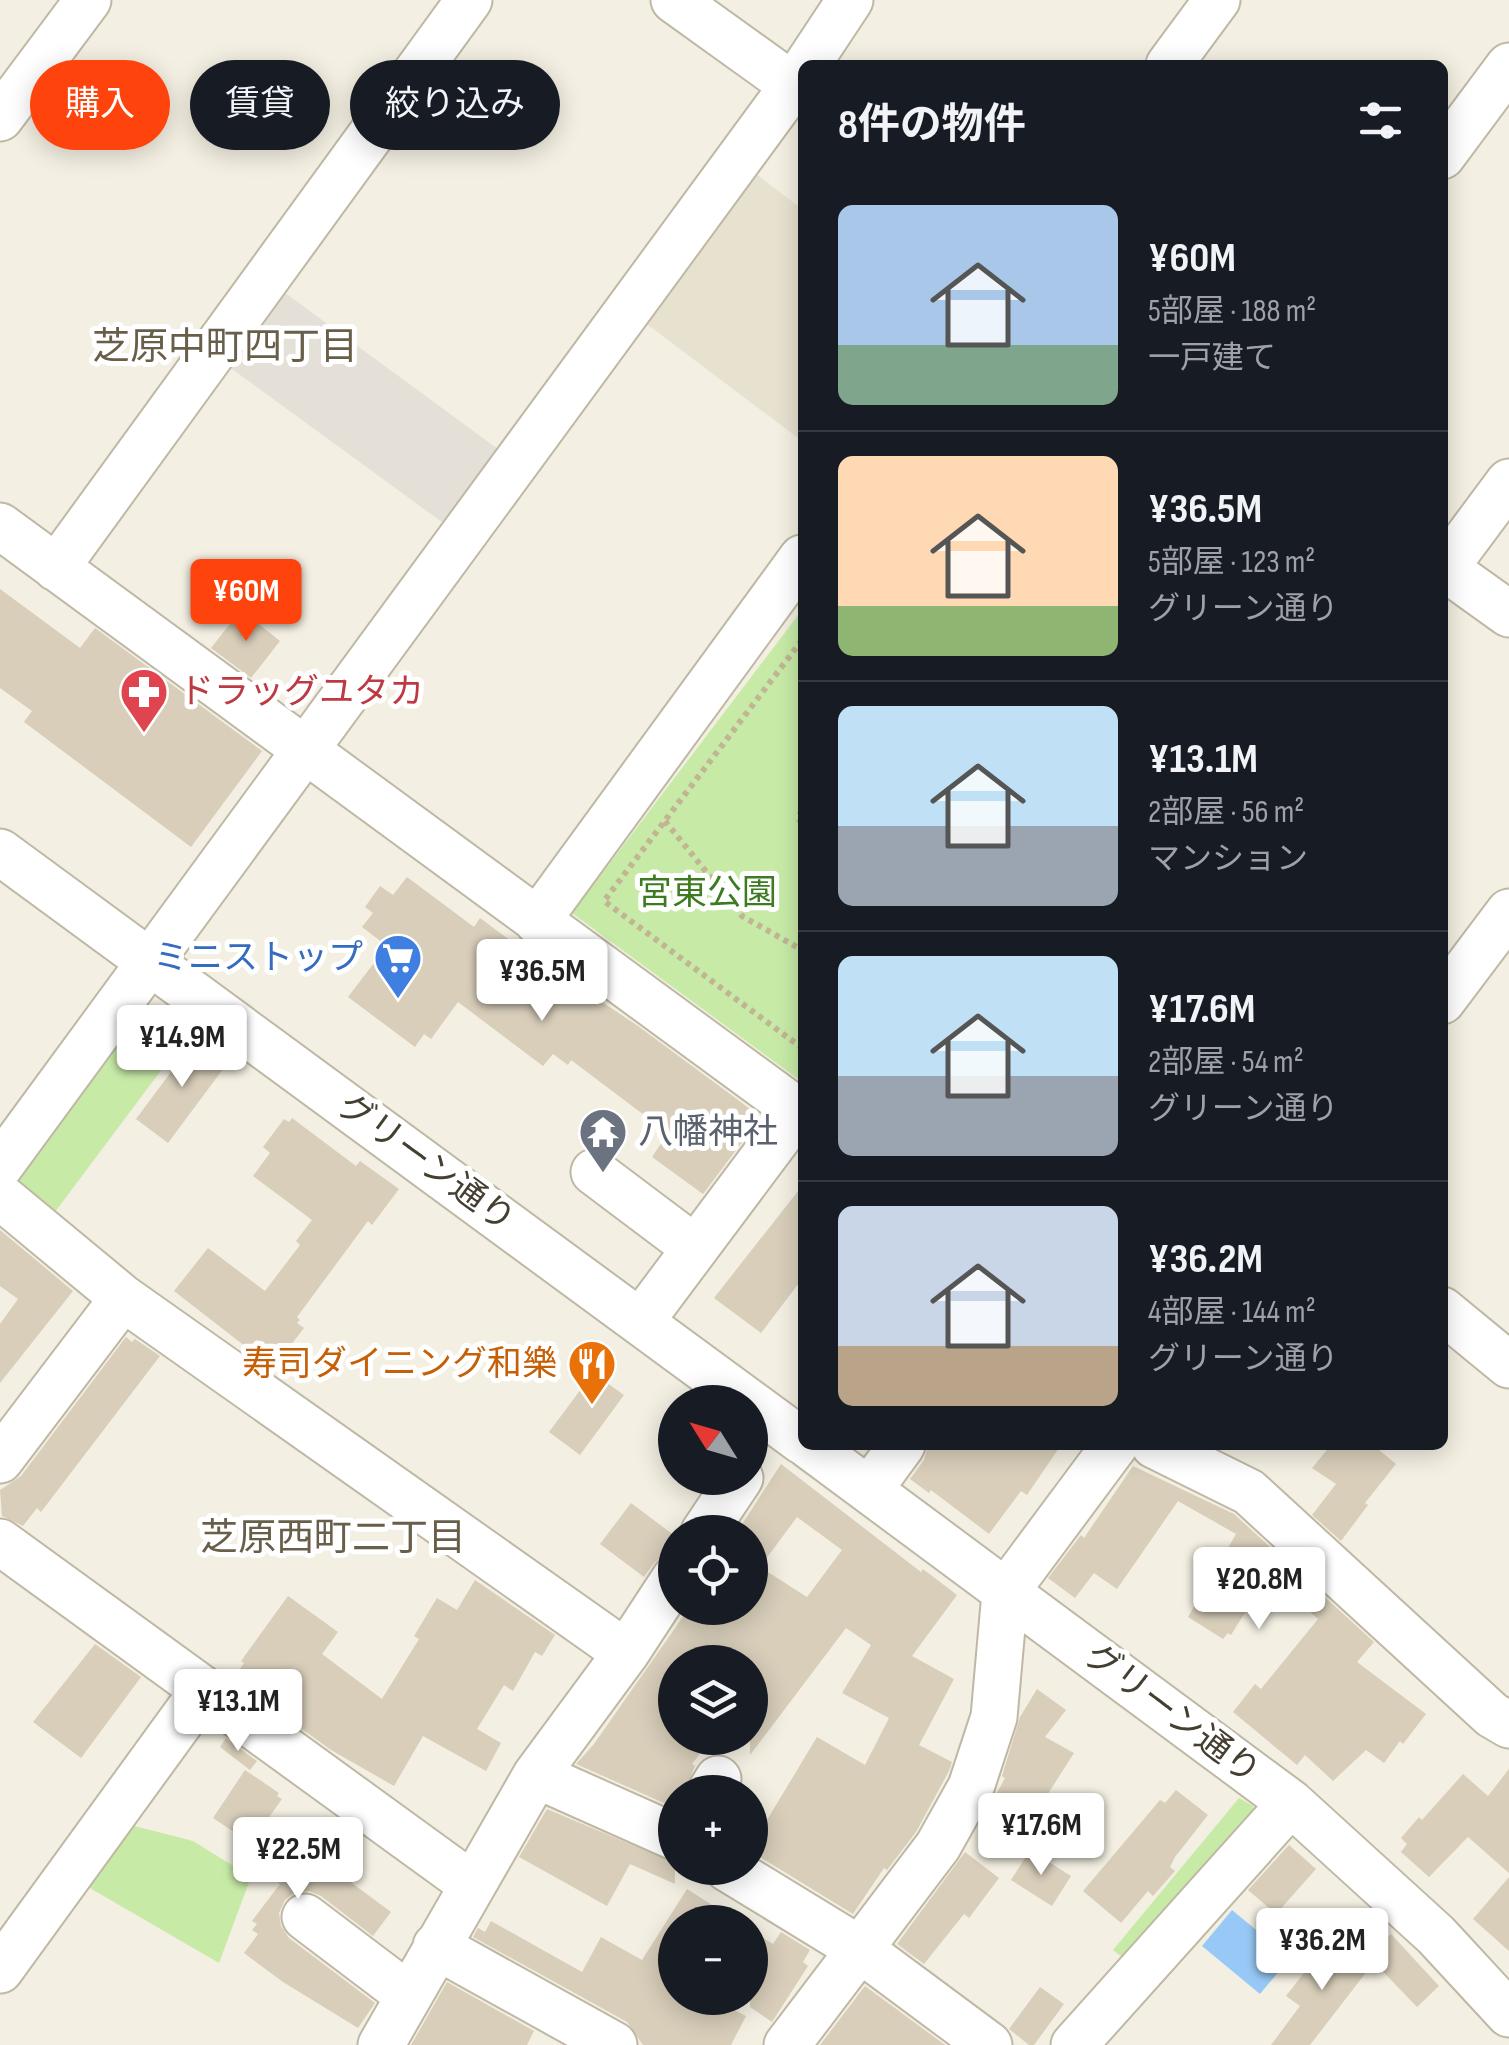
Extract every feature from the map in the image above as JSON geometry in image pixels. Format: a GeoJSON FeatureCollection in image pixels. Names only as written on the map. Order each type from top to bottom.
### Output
{"type":"FeatureCollection","features":[{"type":"Feature","properties":{"kind":"street"},"geometry":{"type":"LineString","coordinates":[[0,117],[88,0]]}},
{"type":"Feature","properties":{"kind":"street"},"geometry":{"type":"LineString","coordinates":[[56,568],[469,0]]}},
{"type":"Feature","properties":{"kind":"street"},"geometry":{"type":"LineString","coordinates":[[674,0],[798,77]]}},
{"type":"Feature","properties":{"kind":"street"},"geometry":{"type":"LineString","coordinates":[[814,60],[850,0]]}},
{"type":"Feature","properties":{"kind":"street"},"geometry":{"type":"LineString","coordinates":[[1173,60],[1217,0]]}},
{"type":"Feature","properties":{"kind":"street"},"geometry":{"type":"LineString","coordinates":[[1448,148],[1509,66]]}},
{"type":"Feature","properties":{"kind":"street"},"geometry":{"type":"LineString","coordinates":[[0,1166],[798,84]]}},
{"type":"Feature","properties":{"kind":"street"},"geometry":{"type":"LineString","coordinates":[[1448,564],[1509,482]]}},
{"type":"Feature","properties":{"kind":"street"},"geometry":{"type":"LineString","coordinates":[[0,526],[798,1111]]}},
{"type":"Feature","properties":{"kind":"street"},"geometry":{"type":"LineString","coordinates":[[537,920],[798,563]]}},
{"type":"Feature","properties":{"kind":"street"},"geometry":{"type":"LineString","coordinates":[[1448,572],[1509,614]]}},
{"type":"Feature","properties":{"kind":"street","name":"グリーン通り"},"geometry":{"type":"LineString","coordinates":[[0,852],[796,1436]]}},
{"type":"Feature","properties":{"kind":"street"},"geometry":{"type":"LineString","coordinates":[[1448,993],[1509,912]]}},
{"type":"Feature","properties":{"kind":"street"},"geometry":{"type":"LineString","coordinates":[[641,1321],[798,1115]]}},
{"type":"Feature","properties":{"kind":"street"},"geometry":{"type":"LineString","coordinates":[[594,1172],[695,1248]]}},
{"type":"Feature","properties":{"kind":"street"},"geometry":{"type":"LineString","coordinates":[[0,1196],[124,1298],[626,1653]]}},
{"type":"Feature","properties":{"kind":"street"},"geometry":{"type":"LineString","coordinates":[[0,1460],[124,1298]]}},
{"type":"Feature","properties":{"kind":"street"},"geometry":{"type":"LineString","coordinates":[[1448,1314],[1502,1346]]}},
{"type":"Feature","properties":{"kind":"street"},"geometry":{"type":"LineString","coordinates":[[768,1452],[796,1436]]}},
{"type":"Feature","properties":{"kind":"street","name":"グリーン通り"},"geometry":{"type":"LineString","coordinates":[[815,1450],[1290,1802],[1436,1935],[1509,2014]]}},
{"type":"Feature","properties":{"kind":"street"},"geometry":{"type":"LineString","coordinates":[[870,1490],[898,1450]]}},
{"type":"Feature","properties":{"kind":"street"},"geometry":{"type":"LineString","coordinates":[[787,2045],[938,1846],[971,1787],[994,1717],[1005,1593],[1111,1450]]}},
{"type":"Feature","properties":{"kind":"street"},"geometry":{"type":"LineString","coordinates":[[1164,1450],[1249,1492],[1492,1715],[1509,1725]]}},
{"type":"Feature","properties":{"kind":"street"},"geometry":{"type":"LineString","coordinates":[[0,1542],[471,1884]]}},
{"type":"Feature","properties":{"kind":"street"},"geometry":{"type":"LineString","coordinates":[[380,2045],[536,1775],[658,1604]]}},
{"type":"Feature","properties":{"kind":"street"},"geometry":{"type":"LineString","coordinates":[[0,1970],[197,1699]]}},
{"type":"Feature","properties":{"kind":"street"},"geometry":{"type":"LineString","coordinates":[[536,1775],[658,1829]]}},
{"type":"Feature","properties":{"kind":"street"},"geometry":{"type":"LineString","coordinates":[[1074,2045],[1290,1802]]}},
{"type":"Feature","properties":{"kind":"street"},"geometry":{"type":"LineString","coordinates":[[756,1885],[861,1950],[989,2045]]}},
{"type":"Feature","properties":{"kind":"street"},"geometry":{"type":"LineString","coordinates":[[305,1917],[408,1996]]}},
{"type":"Feature","properties":{"kind":"street"},"geometry":{"type":"LineString","coordinates":[[436,1946],[614,2045]]}},
{"type":"Feature","properties":{"kind":"path"},"geometry":{"type":"LineString","coordinates":[[798,645],[604,901],[798,1045]]}},
{"type":"Feature","properties":{"kind":"path"},"geometry":{"type":"LineString","coordinates":[[665,821],[742,916],[798,948]]}},
{"type":"Feature","properties":{"kind":"shaded area"},"geometry":{"type":"Polygon","coordinates":[[[756,174],[798,206],[798,438],[644,322],[756,174]]]}},
{"type":"Feature","properties":{"kind":"shaded area"},"geometry":{"type":"Polygon","coordinates":[[[273,284],[502,452],[450,528],[221,361],[273,284]]]}},
{"type":"Feature","properties":{"kind":"green space","name":"宮東公園"},"geometry":{"type":"Polygon","coordinates":[[[798,615],[798,1079],[572,913],[798,615]]]}},
{"type":"Feature","properties":{"kind":"green space"},"geometry":{"type":"Polygon","coordinates":[[[161,1006],[192,1029],[52,1216],[20,1191],[17,1175],[142,1008],[161,1006]]]}},
{"type":"Feature","properties":{"kind":"green space"},"geometry":{"type":"Polygon","coordinates":[[[1239,1798],[1253,1806],[1256,1820],[1127,1961],[1113,1950],[1239,1798]]]}},
{"type":"Feature","properties":{"kind":"green space"},"geometry":{"type":"Polygon","coordinates":[[[119,1822],[193,1841],[251,1877],[219,1963],[76,1880],[119,1822]]]}},
{"type":"Feature","properties":{"kind":"water"},"geometry":{"type":"Polygon","coordinates":[[[1232,1910],[1290,1958],[1260,1994],[1202,1946],[1232,1910]]]}},
{"type":"Feature","properties":{"kind":"building","name":"ドラッグユタカ"},"geometry":{"type":"Polygon","coordinates":[[[0,589],[80,648],[95,628],[262,751],[191,847],[24,722],[32,711],[0,688],[0,589]]]}},
{"type":"Feature","properties":{"kind":"building"},"geometry":{"type":"Polygon","coordinates":[[[241,610],[280,641],[251,678],[211,648],[241,610]]]}},
{"type":"Feature","properties":{"kind":"building"},"geometry":{"type":"Polygon","coordinates":[[[407,877],[474,927],[480,918],[593,1002],[596,998],[638,1026],[761,1117],[703,1194],[652,1157],[668,1133],[571,1060],[568,1065],[553,1054],[543,1066],[458,1002],[431,1039],[424,1034],[415,1047],[348,997],[387,946],[362,927],[373,913],[365,907],[380,886],[393,895],[407,877]]]}},
{"type":"Feature","properties":{"kind":"building"},"geometry":{"type":"Polygon","coordinates":[[[197,1037],[229,1061],[168,1143],[136,1119],[197,1037]]]}},
{"type":"Feature","properties":{"kind":"building"},"geometry":{"type":"Polygon","coordinates":[[[292,1118],[356,1166],[360,1161],[399,1189],[372,1225],[368,1221],[297,1317],[297,1323],[304,1328],[273,1368],[174,1291],[208,1248],[265,1291],[300,1245],[296,1241],[312,1220],[253,1176],[270,1153],[263,1147],[284,1119],[289,1122],[292,1118]]]}},
{"type":"Feature","properties":{"kind":"building"},"geometry":{"type":"Polygon","coordinates":[[[798,1191],[798,1284],[761,1333],[714,1298],[798,1191]]]}},
{"type":"Feature","properties":{"kind":"building"},"geometry":{"type":"Polygon","coordinates":[[[0,1230],[73,1291],[0,1383],[0,1324],[18,1299],[0,1286],[0,1230]]]}},
{"type":"Feature","properties":{"kind":"building"},"geometry":{"type":"Polygon","coordinates":[[[126,1337],[160,1356],[41,1512],[37,1508],[23,1526],[2,1516],[0,1490],[21,1476],[126,1337]]]}},
{"type":"Feature","properties":{"kind":"building","name":"寿司ダイニング和樂"},"geometry":{"type":"Polygon","coordinates":[[[593,1373],[624,1395],[580,1455],[549,1432],[593,1373]]]}},
{"type":"Feature","properties":{"kind":"building"},"geometry":{"type":"Polygon","coordinates":[[[927,1450],[1058,1450],[1027,1495],[1021,1491],[989,1534],[910,1479],[927,1450]]]}},
{"type":"Feature","properties":{"kind":"building"},"geometry":{"type":"Polygon","coordinates":[[[1327,1450],[1379,1450],[1396,1464],[1341,1541],[1312,1515],[1336,1484],[1312,1468],[1327,1450]]]}},
{"type":"Feature","properties":{"kind":"building"},"geometry":{"type":"Polygon","coordinates":[[[781,1464],[921,1572],[923,1569],[957,1595],[912,1656],[954,1679],[919,1745],[952,1762],[916,1832],[887,1870],[884,1868],[853,1914],[768,1862],[768,1818],[817,1737],[865,1765],[889,1718],[842,1693],[871,1645],[846,1628],[768,1731],[768,1645],[663,1645],[677,1625],[768,1625],[768,1572],[807,1597],[842,1550],[797,1517],[768,1556],[768,1515],[748,1515],[761,1495],[768,1495],[768,1484],[781,1464]]]}},
{"type":"Feature","properties":{"kind":"building"},"geometry":{"type":"Polygon","coordinates":[[[1133,1466],[1234,1514],[1374,1642],[1357,1662],[1426,1714],[1384,1763],[1366,1750],[1333,1781],[1305,1755],[1297,1765],[1233,1712],[1255,1684],[1261,1689],[1318,1619],[1269,1574],[1231,1635],[1228,1633],[1223,1639],[1188,1617],[1236,1534],[1178,1501],[1117,1589],[1094,1573],[1075,1598],[1048,1578],[1081,1535],[1084,1538],[1133,1466]]]}},
{"type":"Feature","properties":{"kind":"building"},"geometry":{"type":"Polygon","coordinates":[[[631,1503],[658,1523],[658,1560],[644,1577],[600,1544],[631,1503]]]}},
{"type":"Feature","properties":{"kind":"building"},"geometry":{"type":"Polygon","coordinates":[[[475,1580],[555,1635],[542,1656],[535,1652],[513,1691],[504,1685],[477,1729],[501,1743],[486,1771],[423,1736],[394,1786],[331,1750],[233,1679],[244,1663],[241,1661],[288,1596],[338,1632],[322,1654],[382,1699],[419,1639],[414,1636],[437,1598],[457,1610],[475,1580]]]}},
{"type":"Feature","properties":{"kind":"building"},"geometry":{"type":"Polygon","coordinates":[[[95,1644],[141,1677],[81,1758],[33,1722],[95,1644]]]}},
{"type":"Feature","properties":{"kind":"building"},"geometry":{"type":"Polygon","coordinates":[[[658,1652],[658,1755],[699,1755],[692,1764],[695,1766],[691,1775],[658,1775],[658,1800],[576,1764],[658,1652]]]}},
{"type":"Feature","properties":{"kind":"building"},"geometry":{"type":"Polygon","coordinates":[[[1037,1689],[1066,1710],[1045,1737],[1074,1753],[1026,1828],[990,1806],[1005,1778],[1002,1776],[1020,1717],[1037,1689]]]}},
{"type":"Feature","properties":{"kind":"building"},"geometry":{"type":"Polygon","coordinates":[[[226,1738],[257,1761],[250,1770],[220,1747],[226,1738]]]}},
{"type":"Feature","properties":{"kind":"building"},"geometry":{"type":"Polygon","coordinates":[[[1509,1769],[1509,1873],[1468,1837],[1429,1877],[1401,1852],[1407,1844],[1401,1838],[1463,1774],[1488,1796],[1509,1769]]]}},
{"type":"Feature","properties":{"kind":"building"},"geometry":{"type":"Polygon","coordinates":[[[245,1770],[282,1799],[267,1820],[391,1912],[373,1936],[309,1891],[294,1893],[279,1913],[289,1938],[375,2003],[358,2028],[244,1953],[258,1934],[252,1930],[257,1924],[252,1921],[280,1884],[271,1878],[281,1864],[213,1818],[245,1770]]]}},
{"type":"Feature","properties":{"kind":"building"},"geometry":{"type":"Polygon","coordinates":[[[1176,1790],[1208,1815],[1175,1857],[1170,1867],[1175,1871],[1153,1896],[1148,1891],[1121,1923],[1083,1891],[1160,1800],[1165,1803],[1176,1790]]]}},
{"type":"Feature","properties":{"kind":"building"},"geometry":{"type":"Polygon","coordinates":[[[547,1809],[658,1856],[658,1876],[630,1864],[607,1906],[519,1857],[547,1809]]]}},
{"type":"Feature","properties":{"kind":"building"},"geometry":{"type":"Polygon","coordinates":[[[1289,1845],[1316,1869],[1276,1914],[1248,1890],[1289,1845]]]}},
{"type":"Feature","properties":{"kind":"building"},"geometry":{"type":"Polygon","coordinates":[[[1030,1850],[1071,1876],[1052,1906],[1011,1880],[1030,1850]]]}},
{"type":"Feature","properties":{"kind":"building"},"geometry":{"type":"Polygon","coordinates":[[[965,1852],[999,1878],[969,1918],[964,1914],[924,1964],[897,1944],[965,1852]]]}},
{"type":"Feature","properties":{"kind":"building"},"geometry":{"type":"Polygon","coordinates":[[[1509,1877],[1509,1951],[1473,1919],[1509,1877]]]}},
{"type":"Feature","properties":{"kind":"building"},"geometry":{"type":"Polygon","coordinates":[[[687,1889],[712,1905],[677,1905],[687,1889]]]}},
{"type":"Feature","properties":{"kind":"building"},"geometry":{"type":"Polygon","coordinates":[[[491,1921],[582,1972],[601,1937],[642,1960],[658,1935],[658,2015],[746,2016],[731,2045],[643,2045],[627,2022],[473,1937],[478,1928],[485,1932],[491,1921]]]}},
{"type":"Feature","properties":{"kind":"building"},"geometry":{"type":"Polygon","coordinates":[[[781,1932],[810,1950],[803,1962],[808,1966],[772,2022],[762,2015],[768,2015],[768,1941],[773,1944],[781,1932]]]}},
{"type":"Feature","properties":{"kind":"building"},"geometry":{"type":"Polygon","coordinates":[[[1391,1934],[1439,1986],[1417,2007],[1368,1956],[1391,1934]]]}},
{"type":"Feature","properties":{"kind":"building"},"geometry":{"type":"Polygon","coordinates":[[[1332,1937],[1371,1966],[1310,2045],[1271,2045],[1300,2006],[1286,1996],[1332,1937]]]}},
{"type":"Feature","properties":{"kind":"building"},"geometry":{"type":"Polygon","coordinates":[[[447,1982],[534,2031],[527,2045],[411,2045],[447,1982]]]}},
{"type":"Feature","properties":{"kind":"building"},"geometry":{"type":"Polygon","coordinates":[[[865,1986],[945,2045],[820,2045],[865,1986]]]}},
{"type":"Feature","properties":{"kind":"building"},"geometry":{"type":"Polygon","coordinates":[[[1040,1987],[1064,2004],[1034,2045],[1029,2045],[1009,2029],[1040,1987]]]}},
{"type":"Feature","properties":{"kind":"place","name":"ドラッグユタカ"},"geometry":{"type":"Point","coordinates":[144,734]}},
{"type":"Feature","properties":{"kind":"place","name":"ミニストップ"},"geometry":{"type":"Point","coordinates":[398,1000]}},
{"type":"Feature","properties":{"kind":"place","name":"八幡神社"},"geometry":{"type":"Point","coordinates":[603,1174]}},
{"type":"Feature","properties":{"kind":"place","name":"寿司ダイニング和樂"},"geometry":{"type":"Point","coordinates":[592,1406]}},
{"type":"Feature","properties":{"kind":"district","name":"芝原中町四丁目"},"geometry":{"type":"Point","coordinates":[225,347]}},
{"type":"Feature","properties":{"kind":"district","name":"芝原西町二丁目"},"geometry":{"type":"Point","coordinates":[333,1538]}}]}
